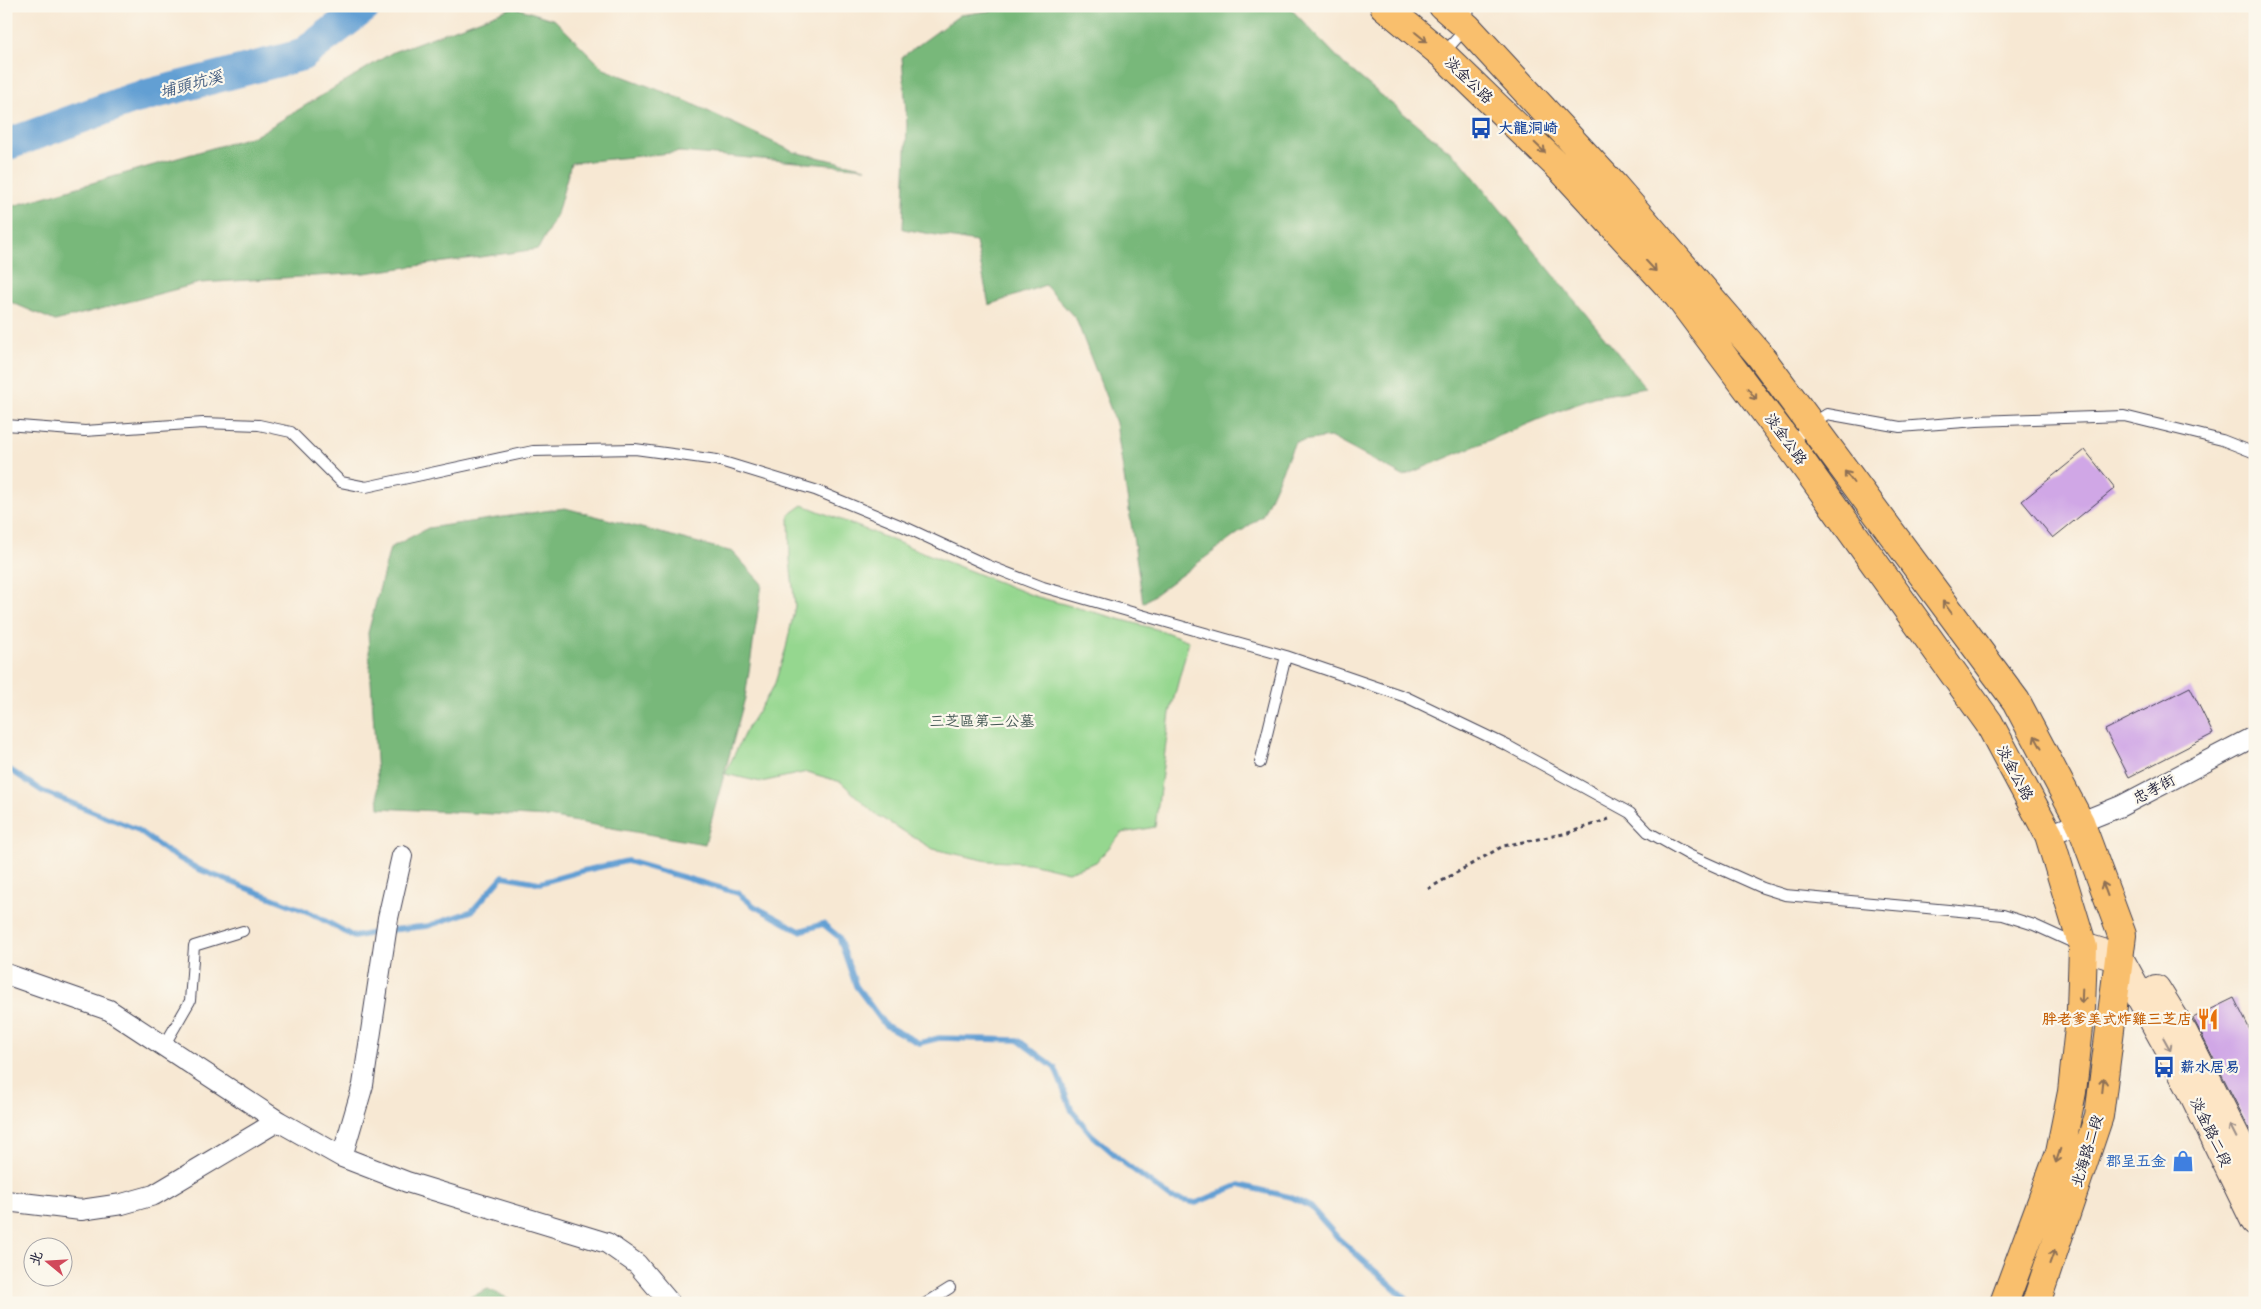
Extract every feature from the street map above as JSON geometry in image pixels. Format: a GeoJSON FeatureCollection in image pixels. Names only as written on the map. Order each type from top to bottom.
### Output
{"type":"FeatureCollection","features":[{"type":"Feature","properties":{"kind":"main road","name":"淡金公路"},"geometry":{"type":"LineString","coordinates":[[1384,6],[1443,55],[1563,171],[1678,296],[1789,444],[1989,724],[2049,835],[2083,947]]}},
{"type":"Feature","properties":{"kind":"main road","name":"淡金公路"},"geometry":{"type":"LineString","coordinates":[[1443,6],[1468,16],[1745,338],[2016,701],[2080,822],[2121,946]]}},
{"type":"Feature","properties":{"kind":"main road"},"geometry":{"type":"LineString","coordinates":[[2083,947],[2121,946]]}},
{"type":"Feature","properties":{"kind":"main road","name":"北海路二段"},"geometry":{"type":"LineString","coordinates":[[2036,1303],[2099,1116],[2121,946]]}},
{"type":"Feature","properties":{"kind":"main road","name":"淡金路二段"},"geometry":{"type":"LineString","coordinates":[[2121,946],[2184,1034],[2255,1175]]}},
{"type":"Feature","properties":{"kind":"main road","name":"淡金路二段"},"geometry":{"type":"LineString","coordinates":[[2121,946],[2255,1221]]}},
{"type":"Feature","properties":{"kind":"main road","name":"北海路二段"},"geometry":{"type":"LineString","coordinates":[[2004,1303],[2060,1152],[2072,1092],[2081,1009],[2083,947]]}},
{"type":"Feature","properties":{"kind":"street","name":"忠孝街"},"geometry":{"type":"LineString","coordinates":[[2049,835],[2121,806],[2255,736]]}},
{"type":"Feature","properties":{"kind":"street"},"geometry":{"type":"LineString","coordinates":[[342,1157],[363,1085],[388,918],[402,856]]}},
{"type":"Feature","properties":{"kind":"street"},"geometry":{"type":"LineString","coordinates":[[6,974],[109,1010],[278,1121],[342,1157],[407,1182],[608,1243],[637,1264],[670,1303]]}},
{"type":"Feature","properties":{"kind":"street"},"geometry":{"type":"LineString","coordinates":[[6,1201],[80,1210],[122,1204],[154,1195],[278,1121]]}},
{"type":"Feature","properties":{"kind":"lane"},"geometry":{"type":"LineString","coordinates":[[1443,55],[1468,16]]}},
{"type":"Feature","properties":{"kind":"lane"},"geometry":{"type":"LineString","coordinates":[[1789,444],[1810,425],[1827,414],[1900,427],[1977,421],[2124,416],[2222,440],[2255,453]]}},
{"type":"Feature","properties":{"kind":"lane"},"geometry":{"type":"LineString","coordinates":[[6,425],[85,431],[204,423],[259,425],[291,432],[342,482],[366,486],[533,451],[635,449],[717,460],[815,490],[1043,587],[1286,656],[1406,697],[1508,746],[1630,813],[1648,832],[1689,855],[1763,888],[1785,894],[2003,915],[2034,925],[2083,947]]}},
{"type":"Feature","properties":{"kind":"lane"},"geometry":{"type":"LineString","coordinates":[[1260,763],[1286,656]]}},
{"type":"Feature","properties":{"kind":"lane"},"geometry":{"type":"LineString","coordinates":[[164,1046],[190,1001],[194,946],[243,931]]}},
{"type":"Feature","properties":{"kind":"lane"},"geometry":{"type":"LineString","coordinates":[[926,1303],[950,1288]]}},
{"type":"Feature","properties":{"kind":"path"},"geometry":{"type":"LineString","coordinates":[[1428,889],[1503,846],[1568,833],[1630,813]]}},
{"type":"Feature","properties":{"kind":"green space"},"geometry":{"type":"Polygon","coordinates":[[[1027,6],[1288,6],[1346,66],[1460,160],[1646,388],[1593,397],[1403,476],[1330,437],[1295,442],[1262,516],[1143,603],[1116,423],[1076,319],[1045,285],[989,305],[976,242],[903,229],[907,125],[902,57],[960,15],[1027,6]]]}},
{"type":"Feature","properties":{"kind":"green space"},"geometry":{"type":"Polygon","coordinates":[[[514,7],[555,20],[604,69],[682,99],[794,152],[866,168],[680,152],[571,163],[557,214],[538,249],[365,273],[200,283],[55,321],[6,300],[6,208],[257,135],[393,52],[514,7]]]}},
{"type":"Feature","properties":{"kind":"green space","name":"三芝區第二公墓"},"geometry":{"type":"Polygon","coordinates":[[[803,505],[1034,596],[1163,631],[1189,641],[1170,713],[1155,827],[1122,833],[1096,862],[1068,872],[1030,863],[988,861],[933,849],[875,814],[841,782],[807,772],[761,782],[725,774],[745,732],[774,686],[786,648],[795,606],[790,560],[789,515],[803,505]]]}},
{"type":"Feature","properties":{"kind":"green space"},"geometry":{"type":"Polygon","coordinates":[[[565,508],[733,552],[762,584],[745,698],[705,844],[548,817],[379,808],[368,633],[390,548],[428,528],[565,508]]]}},
{"type":"Feature","properties":{"kind":"green space"},"geometry":{"type":"Polygon","coordinates":[[[488,1289],[518,1303],[457,1303],[488,1289]]]}},
{"type":"Feature","properties":{"kind":"building"},"geometry":{"type":"Polygon","coordinates":[[[2085,450],[2115,488],[2053,538],[2022,501],[2085,450]]]}},
{"type":"Feature","properties":{"kind":"building"},"geometry":{"type":"Polygon","coordinates":[[[2190,687],[2213,734],[2129,777],[2105,730],[2190,687]]]}},
{"type":"Feature","properties":{"kind":"building"},"geometry":{"type":"Polygon","coordinates":[[[2234,998],[2255,1040],[2255,1140],[2193,1018],[2234,998]]]}},
{"type":"Feature","properties":{"kind":"waterway","name":"埔頭坑溪"},"geometry":{"type":"LineString","coordinates":[[6,145],[132,99],[302,55],[366,6]]}},
{"type":"Feature","properties":{"kind":"waterway"},"geometry":{"type":"LineString","coordinates":[[6,767],[42,791],[136,829],[166,851],[198,869],[311,913],[354,937],[382,931]]}},
{"type":"Feature","properties":{"kind":"waterway"},"geometry":{"type":"LineString","coordinates":[[391,930],[428,926],[472,911],[503,876],[540,883],[627,861],[738,893],[754,906],[800,931],[823,924],[839,937],[856,986],[885,1025],[919,1043],[939,1038],[1018,1040],[1055,1068],[1072,1111],[1091,1134],[1123,1162],[1171,1198],[1196,1203],[1239,1185],[1290,1197],[1311,1207],[1338,1238],[1411,1303]]}},
{"type":"Feature","properties":{"kind":"waterway"},"geometry":{"type":"LineString","coordinates":[[1689,1303],[1713,1301],[1716,1303]]}},
{"type":"Feature","properties":{"kind":"place","name":"大龍洞崎"},"geometry":{"type":"Point","coordinates":[1481,128]}},
{"type":"Feature","properties":{"kind":"place","name":"胖老爹美式炸雞三芝店"},"geometry":{"type":"Point","coordinates":[2208,1019]}},
{"type":"Feature","properties":{"kind":"place","name":"薪水居易"},"geometry":{"type":"Point","coordinates":[2164,1067]}},
{"type":"Feature","properties":{"kind":"place","name":"郡呈五金"},"geometry":{"type":"Point","coordinates":[2183,1161]}}]}
